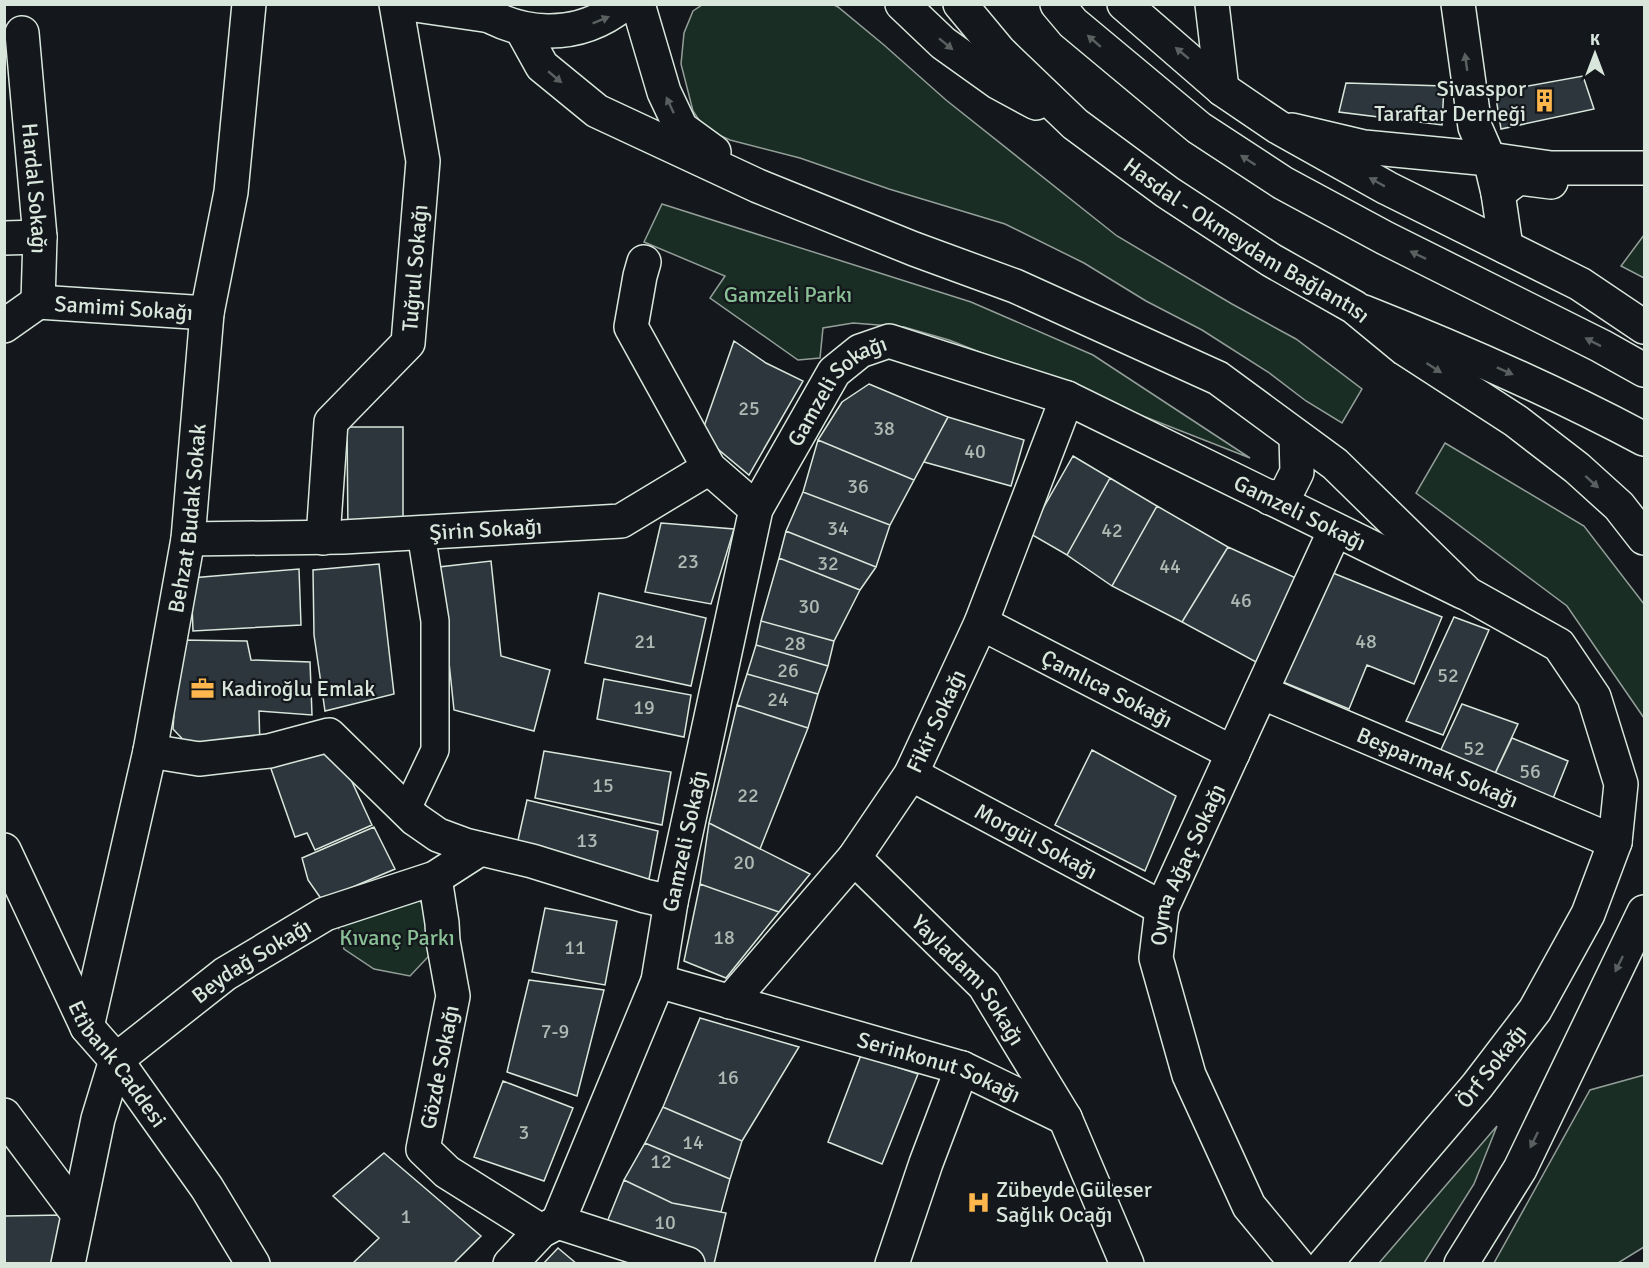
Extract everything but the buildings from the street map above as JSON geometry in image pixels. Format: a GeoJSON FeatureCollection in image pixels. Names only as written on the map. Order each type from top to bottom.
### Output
{"type":"FeatureCollection","features":[{"type":"Feature","properties":{"kind":"main road","name":"Behzat Budak Sokak"},"geometry":{"type":"LineString","coordinates":[[87,1027],[150,751],[188,539],[207,313],[231,192],[249,4]]}},
{"type":"Feature","properties":{"kind":"main road","name":"Tuğrul Sokağı"},"geometry":{"type":"LineString","coordinates":[[323,538],[331,422],[408,343],[423,161],[396,4]]}},
{"type":"Feature","properties":{"kind":"main road"},"geometry":{"type":"LineString","coordinates":[[408,4],[477,10],[522,30],[548,31],[576,29],[608,18],[624,4]]}},
{"type":"Feature","properties":{"kind":"main road"},"geometry":{"type":"LineString","coordinates":[[638,4],[664,92],[681,128],[758,186]]}},
{"type":"Feature","properties":{"kind":"main road"},"geometry":{"type":"LineString","coordinates":[[902,4],[944,43],[999,83],[1075,124]]}},
{"type":"Feature","properties":{"kind":"main road","name":"Hasdal - Okmeydanı Bağlantısı"},"geometry":{"type":"LineString","coordinates":[[960,4],[1000,52],[1075,124],[1167,192],[1262,254],[1354,308],[1452,347],[1578,404],[1644,439]]}},
{"type":"Feature","properties":{"kind":"main road"},"geometry":{"type":"LineString","coordinates":[[1057,4],[1073,23],[1199,128],[1283,183],[1385,238],[1601,346],[1644,370]]}},
{"type":"Feature","properties":{"kind":"main road"},"geometry":{"type":"LineString","coordinates":[[1124,4],[1222,89],[1278,127],[1387,188],[1580,284],[1644,327]]}},
{"type":"Feature","properties":{"kind":"main road"},"geometry":{"type":"LineString","coordinates":[[1458,4],[1475,127],[1489,159],[1498,193],[1506,247]]}},
{"type":"Feature","properties":{"kind":"main road"},"geometry":{"type":"LineString","coordinates":[[1213,5],[1222,89]]}},
{"type":"Feature","properties":{"kind":"main road"},"geometry":{"type":"LineString","coordinates":[[522,30],[542,66],[597,111],[758,186],[914,249],[1015,286],[1218,378],[1335,464],[1468,594]]}},
{"type":"Feature","properties":{"kind":"main road","name":"Hardal Sokağı"},"geometry":{"type":"LineString","coordinates":[[22,33],[40,237],[39,302]]}},
{"type":"Feature","properties":{"kind":"main road"},"geometry":{"type":"LineString","coordinates":[[1278,127],[1364,147],[1489,159],[1551,168],[1644,173]]}},
{"type":"Feature","properties":{"kind":"main road"},"geometry":{"type":"LineString","coordinates":[[1498,193],[1518,178],[1584,187],[1644,173]]}},
{"type":"Feature","properties":{"kind":"main road"},"geometry":{"type":"LineString","coordinates":[[4,237],[40,237]]}},
{"type":"Feature","properties":{"kind":"main road"},"geometry":{"type":"LineString","coordinates":[[644,262],[631,327],[709,468],[756,509]]}},
{"type":"Feature","properties":{"kind":"main road"},"geometry":{"type":"LineString","coordinates":[[1580,284],[1644,304]]}},
{"type":"Feature","properties":{"kind":"main road","name":"Samimi Sokağı"},"geometry":{"type":"LineString","coordinates":[[39,302],[207,313]]}},
{"type":"Feature","properties":{"kind":"main road"},"geometry":{"type":"LineString","coordinates":[[4,326],[39,302]]}},
{"type":"Feature","properties":{"kind":"main road"},"geometry":{"type":"LineString","coordinates":[[1354,308],[1405,349],[1516,421],[1577,468],[1619,506],[1644,538]]}},
{"type":"Feature","properties":{"kind":"main road","name":"Gamzeli Sokağı"},"geometry":{"type":"LineString","coordinates":[[510,1263],[550,1226],[658,981],[671,902],[756,509],[834,372],[860,351],[889,341],[1067,398],[1468,594],[1559,645],[1594,697],[1621,784],[1615,842]]}},
{"type":"Feature","properties":{"kind":"main road","name":"Fikir Sokağı"},"geometry":{"type":"LineString","coordinates":[[730,1002],[854,858],[911,774],[981,623],[1067,398]]}},
{"type":"Feature","properties":{"kind":"main road"},"geometry":{"type":"LineString","coordinates":[[1270,498],[1286,494],[1297,472],[1296,436]]}},
{"type":"Feature","properties":{"kind":"main road","name":"Şirin Sokağı"},"geometry":{"type":"LineString","coordinates":[[188,539],[323,538],[621,521],[709,468]]}},
{"type":"Feature","properties":{"kind":"main road","name":"Oyma Ağaç Sokağı"},"geometry":{"type":"LineString","coordinates":[[1297,1263],[1249,1206],[1189,1075],[1156,958],[1162,908],[1335,530]]}},
{"type":"Feature","properties":{"kind":"main road","name":"Çamlıca Sokağı"},"geometry":{"type":"LineString","coordinates":[[981,623],[1233,753]]}},
{"type":"Feature","properties":{"kind":"main road","name":"Beşparmak Sokağı"},"geometry":{"type":"LineString","coordinates":[[1261,692],[1615,842]]}},
{"type":"Feature","properties":{"kind":"main road"},"geometry":{"type":"LineString","coordinates":[[150,751],[199,759],[269,751],[329,735],[406,811],[438,835],[480,849],[532,861],[671,902]]}},
{"type":"Feature","properties":{"kind":"main road","name":"Morgül Sokağı"},"geometry":{"type":"LineString","coordinates":[[911,774],[1162,908]]}},
{"type":"Feature","properties":{"kind":"main road","name":"Örf Sokağı"},"geometry":{"type":"LineString","coordinates":[[1325,1263],[1477,1086],[1535,1010],[1588,914],[1615,842]]}},
{"type":"Feature","properties":{"kind":"main road","name":"Beydağ Sokağı"},"geometry":{"type":"LineString","coordinates":[[116,1060],[225,974],[325,914],[435,878],[480,849]]}},
{"type":"Feature","properties":{"kind":"main road","name":"Etibank Caddesi"},"geometry":{"type":"LineString","coordinates":[[4,850],[87,1027],[116,1060],[207,1188],[253,1263]]}},
{"type":"Feature","properties":{"kind":"main road","name":"Yayladamı Sokağı"},"geometry":{"type":"LineString","coordinates":[[854,858],[984,985],[1065,1118]]}},
{"type":"Feature","properties":{"kind":"main road","name":"Gözde Sokağı"},"geometry":{"type":"LineString","coordinates":[[435,878],[453,996],[423,1149],[447,1172],[550,1226]]}},
{"type":"Feature","properties":{"kind":"main road"},"geometry":{"type":"LineString","coordinates":[[1461,1263],[1520,1168],[1644,912]]}},
{"type":"Feature","properties":{"kind":"main road","name":"Serinkonut Sokağı"},"geometry":{"type":"LineString","coordinates":[[658,981],[962,1068],[1065,1118]]}},
{"type":"Feature","properties":{"kind":"main road"},"geometry":{"type":"LineString","coordinates":[[68,1263],[98,1119],[116,1060]]}},
{"type":"Feature","properties":{"kind":"main road"},"geometry":{"type":"LineString","coordinates":[[892,1263],[926,1162],[962,1068]]}},
{"type":"Feature","properties":{"kind":"main road"},"geometry":{"type":"LineString","coordinates":[[4,1115],[78,1214]]}},
{"type":"Feature","properties":{"kind":"main road"},"geometry":{"type":"LineString","coordinates":[[1065,1118],[1127,1263]]}},
{"type":"Feature","properties":{"kind":"main road"},"geometry":{"type":"LineString","coordinates":[[550,1226],[688,1263]]}},
{"type":"Feature","properties":{"kind":"street"},"geometry":{"type":"LineString","coordinates":[[406,811],[435,750],[435,621],[421,533]]}},
{"type":"Feature","properties":{"kind":"green space"},"geometry":{"type":"Polygon","coordinates":[[[702,5],[834,5],[838,7],[946,100],[1117,236],[1296,339],[1362,389],[1342,423],[1202,330],[1146,301],[1084,263],[1005,224],[889,189],[800,158],[730,140],[705,129],[693,111],[681,64],[684,33],[693,11],[702,5]]]}},
{"type":"Feature","properties":{"kind":"green space","name":"Gamzeli Parkı"},"geometry":{"type":"Polygon","coordinates":[[[662,204],[971,302],[1093,355],[1250,458],[949,340],[904,327],[853,323],[823,328],[820,358],[798,360],[710,298],[725,276],[644,242],[662,204]]]}},
{"type":"Feature","properties":{"kind":"green space"},"geometry":{"type":"Polygon","coordinates":[[[1644,235],[1644,278],[1621,266],[1644,235]]]}},
{"type":"Feature","properties":{"kind":"green space"},"geometry":{"type":"Polygon","coordinates":[[[1445,443],[1584,526],[1644,604],[1644,718],[1567,606],[1416,493],[1445,443]]]}},
{"type":"Feature","properties":{"kind":"green space","name":"Kıvanç Parkı"},"geometry":{"type":"Polygon","coordinates":[[[415,892],[443,941],[410,976],[374,969],[344,949],[337,919],[415,892]]]}},
{"type":"Feature","properties":{"kind":"green space"},"geometry":{"type":"Polygon","coordinates":[[[1644,1075],[1644,1247],[1618,1263],[1494,1263],[1590,1090],[1644,1075]]]}},
{"type":"Feature","properties":{"kind":"green space"},"geometry":{"type":"Polygon","coordinates":[[[1497,1126],[1474,1184],[1424,1263],[1379,1263],[1497,1126]]]}},
{"type":"Feature","properties":{"kind":"place","name":"Sivasspor Taraftar Derneği"},"geometry":{"type":"Point","coordinates":[1544,101]}},
{"type":"Feature","properties":{"kind":"place","name":"Kadiroğlu Emlak"},"geometry":{"type":"Point","coordinates":[203,688]}},
{"type":"Feature","properties":{"kind":"place","name":"Zübeyde Güleser Sağlık Ocağı"},"geometry":{"type":"Point","coordinates":[978,1202]}}]}
